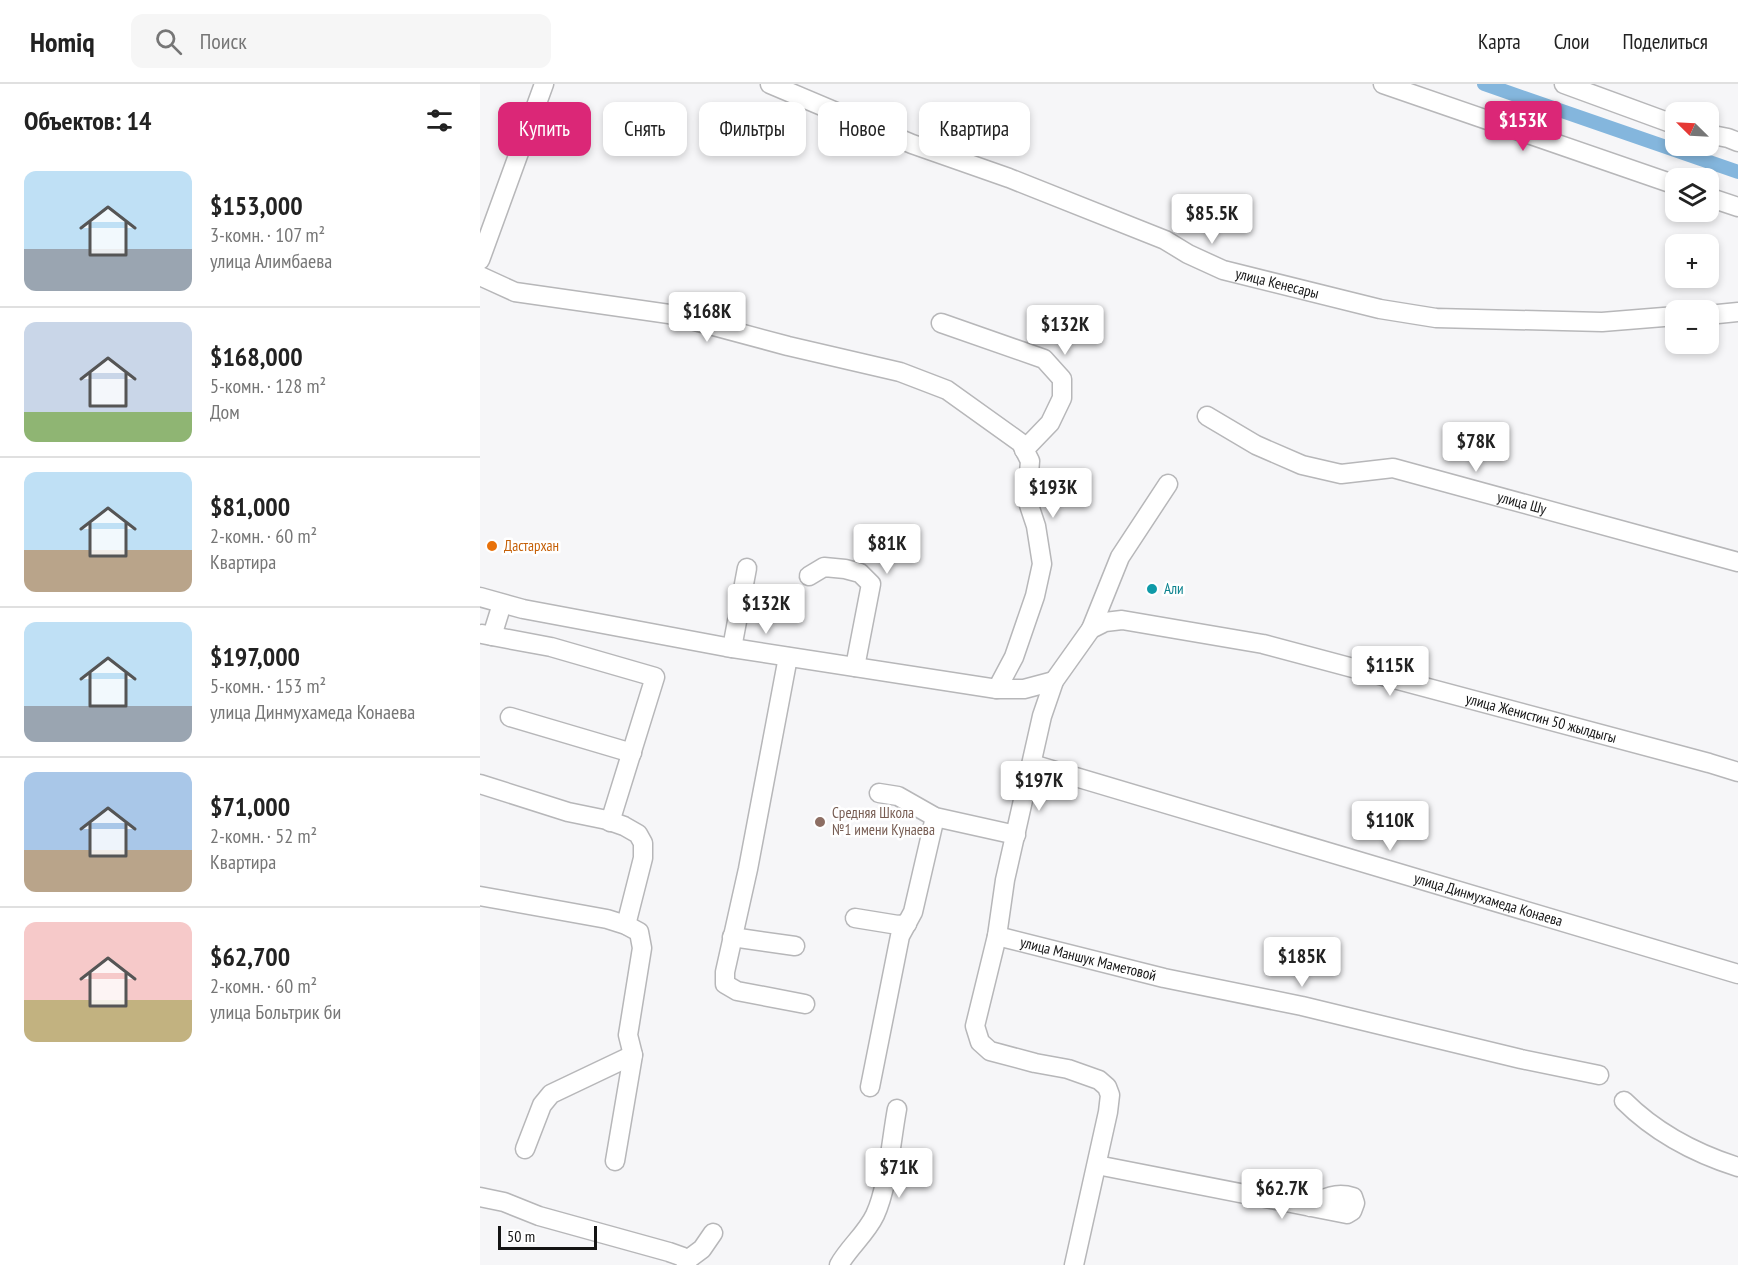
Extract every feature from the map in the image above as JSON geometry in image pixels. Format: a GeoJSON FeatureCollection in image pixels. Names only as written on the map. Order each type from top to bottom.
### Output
{"type":"FeatureCollection","features":[{"type":"Feature","properties":{"kind":"street"},"geometry":{"type":"LineString","coordinates":[[480,260],[487,222],[544,84]]}},
{"type":"Feature","properties":{"kind":"street","name":"улица Кенесары"},"geometry":{"type":"LineString","coordinates":[[770,84],[912,144],[1009,178],[1165,240],[1188,254],[1223,270],[1249,277],[1380,309],[1436,318],[1602,322],[1665,317]]}},
{"type":"Feature","properties":{"kind":"street"},"geometry":{"type":"LineString","coordinates":[[1383,84],[1665,181]]}},
{"type":"Feature","properties":{"kind":"street"},"geometry":{"type":"LineString","coordinates":[[1564,84],[1665,121]]}},
{"type":"Feature","properties":{"kind":"street"},"geometry":{"type":"LineString","coordinates":[[1719,136],[1738,142]]}},
{"type":"Feature","properties":{"kind":"street"},"geometry":{"type":"LineString","coordinates":[[1719,201],[1738,207]]}},
{"type":"Feature","properties":{"kind":"street"},"geometry":{"type":"LineString","coordinates":[[480,276],[515,292],[669,314],[788,346],[900,372],[947,390],[1020,443],[1030,461],[1027,499],[1036,526],[1042,564],[1035,596],[1014,657],[997,689]]}},
{"type":"Feature","properties":{"kind":"street"},"geometry":{"type":"LineString","coordinates":[[1719,314],[1738,312]]}},
{"type":"Feature","properties":{"kind":"street"},"geometry":{"type":"LineString","coordinates":[[941,323],[1044,359],[1062,379],[1062,398],[1050,423],[1024,450]]}},
{"type":"Feature","properties":{"kind":"street","name":"улица Шу"},"geometry":{"type":"LineString","coordinates":[[1207,416],[1256,444],[1302,465],[1341,474],[1393,468],[1738,562]]}},
{"type":"Feature","properties":{"kind":"street"},"geometry":{"type":"LineString","coordinates":[[1074,1265],[1108,1112],[1110,1095],[1107,1087],[1100,1080],[1068,1069],[1035,1064],[990,1051],[980,1042],[975,1026],[997,936],[1005,880],[1042,716],[1054,681],[1091,629],[1120,557],[1168,484]]}},
{"type":"Feature","properties":{"kind":"street"},"geometry":{"type":"LineString","coordinates":[[809,576],[824,567],[845,569],[860,573],[872,584],[855,667]]}},
{"type":"Feature","properties":{"kind":"street"},"geometry":{"type":"LineString","coordinates":[[732,648],[747,568]]}},
{"type":"Feature","properties":{"kind":"street"},"geometry":{"type":"LineString","coordinates":[[480,597],[502,604],[732,648],[997,689],[1024,689],[1054,681]]}},
{"type":"Feature","properties":{"kind":"street"},"geometry":{"type":"LineString","coordinates":[[502,604],[486,635],[551,647],[655,677],[610,822]]}},
{"type":"Feature","properties":{"kind":"street","name":"улица Женистин 50 жылдыгы"},"geometry":{"type":"LineString","coordinates":[[1091,629],[1105,622],[1122,620],[1263,644],[1738,772]]}},
{"type":"Feature","properties":{"kind":"street"},"geometry":{"type":"LineString","coordinates":[[788,657],[724,972],[725,984],[737,991],[805,1004]]}},
{"type":"Feature","properties":{"kind":"street"},"geometry":{"type":"LineString","coordinates":[[510,717],[632,753]]}},
{"type":"Feature","properties":{"kind":"street","name":"улица Динмухамеда Конаева"},"geometry":{"type":"LineString","coordinates":[[1032,764],[1738,974]]}},
{"type":"Feature","properties":{"kind":"street"},"geometry":{"type":"LineString","coordinates":[[480,784],[568,812],[624,826],[638,834],[643,843],[643,858],[626,926]]}},
{"type":"Feature","properties":{"kind":"street"},"geometry":{"type":"LineString","coordinates":[[879,793],[898,796],[935,817],[1016,835]]}},
{"type":"Feature","properties":{"kind":"street"},"geometry":{"type":"LineString","coordinates":[[870,1087],[900,936],[913,912],[935,817]]}},
{"type":"Feature","properties":{"kind":"street"},"geometry":{"type":"LineString","coordinates":[[481,898],[607,919],[639,933],[642,940],[628,1035],[633,1055],[615,1161]]}},
{"type":"Feature","properties":{"kind":"street"},"geometry":{"type":"LineString","coordinates":[[855,918],[898,925],[907,924]]}},
{"type":"Feature","properties":{"kind":"street","name":"улица Маншук Маметовой"},"geometry":{"type":"LineString","coordinates":[[997,936],[1073,957],[1302,1006],[1521,1059],[1599,1075]]}},
{"type":"Feature","properties":{"kind":"street"},"geometry":{"type":"LineString","coordinates":[[732,937],[795,946]]}},
{"type":"Feature","properties":{"kind":"street"},"geometry":{"type":"LineString","coordinates":[[525,1149],[542,1105],[551,1094],[633,1055]]}},
{"type":"Feature","properties":{"kind":"street"},"geometry":{"type":"LineString","coordinates":[[1624,1101],[1661,1133],[1709,1158],[1738,1167]]}},
{"type":"Feature","properties":{"kind":"street"},"geometry":{"type":"LineString","coordinates":[[839,1265],[865,1233],[875,1215],[885,1178],[897,1109]]}},
{"type":"Feature","properties":{"kind":"street"},"geometry":{"type":"LineString","coordinates":[[1097,1165],[1310,1207]]}},
{"type":"Feature","properties":{"kind":"street"},"geometry":{"type":"LineString","coordinates":[[480,1197],[504,1202],[548,1219],[669,1252],[683,1257],[686,1263],[702,1249],[713,1233]]}},
{"type":"Feature","properties":{"kind":"waterway"},"geometry":{"type":"LineString","coordinates":[[1484,84],[1738,172]]}},
{"type":"Feature","properties":{"kind":"place","name":"Дастархан"},"geometry":{"type":"Point","coordinates":[492,546]}},
{"type":"Feature","properties":{"kind":"place","name":"Али"},"geometry":{"type":"Point","coordinates":[1152,589]}},
{"type":"Feature","properties":{"kind":"place","name":"Средняя Школа №1 имени Кунаева"},"geometry":{"type":"Point","coordinates":[820,822]}}]}
